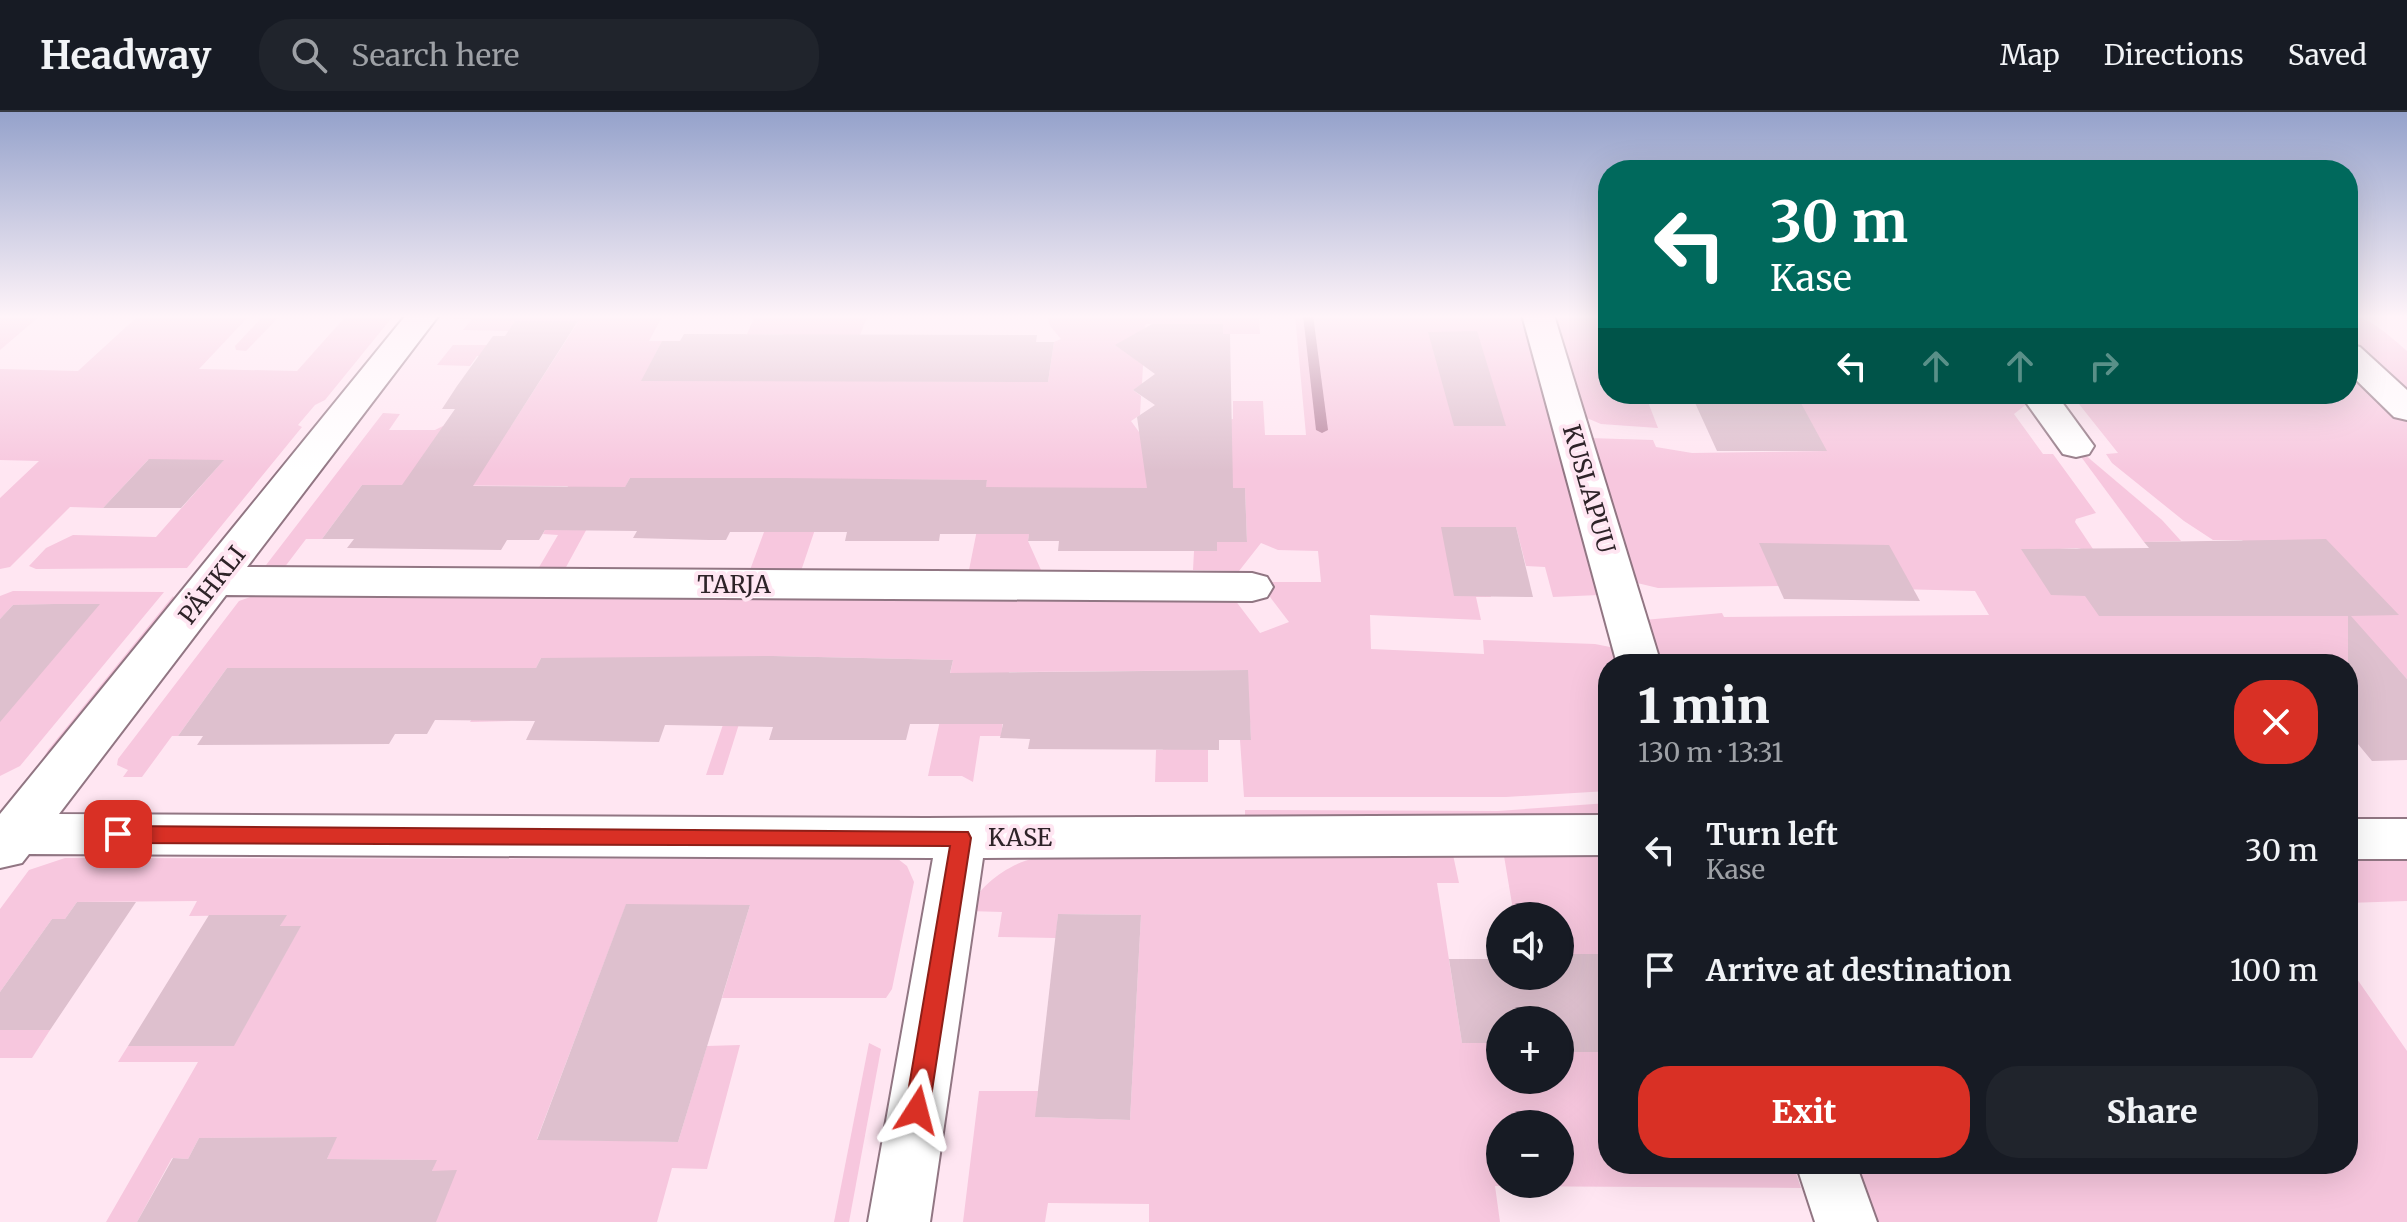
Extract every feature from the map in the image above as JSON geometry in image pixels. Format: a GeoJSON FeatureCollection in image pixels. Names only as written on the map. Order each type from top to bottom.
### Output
{"type":"FeatureCollection","features":[{"type":"Feature","properties":{"kind":"street","name":"PÄHKLI"},"geometry":{"type":"LineString","coordinates":[[5,841],[216,581],[383,367]]}},
{"type":"Feature","properties":{"kind":"street","name":"KUSLAPUU"},"geometry":{"type":"LineString","coordinates":[[1553,367],[1636,654]]}},
{"type":"Feature","properties":{"kind":"street"},"geometry":{"type":"LineString","coordinates":[[2362,367],[2407,409]]}},
{"type":"Feature","properties":{"kind":"street"},"geometry":{"type":"LineString","coordinates":[[2045,404],[2076,446]]}},
{"type":"Feature","properties":{"kind":"street","name":"TARJA"},"geometry":{"type":"LineString","coordinates":[[216,581],[1252,587]]}},
{"type":"Feature","properties":{"kind":"street","name":"KASE"},"geometry":{"type":"LineString","coordinates":[[5,841],[1598,835]]}},
{"type":"Feature","properties":{"kind":"street"},"geometry":{"type":"LineString","coordinates":[[899,1222],[961,838]]}},
{"type":"Feature","properties":{"kind":"street"},"geometry":{"type":"LineString","coordinates":[[2358,839],[2407,839]]}},
{"type":"Feature","properties":{"kind":"street"},"geometry":{"type":"LineString","coordinates":[[1829,1174],[1846,1222]]}},
{"type":"Feature","properties":{"kind":"shaded area"},"geometry":{"type":"Polygon","coordinates":[[[83,367],[297,371],[301,367],[352,367],[325,400],[315,405],[298,425],[302,427],[187,568],[36,569],[29,566],[46,548],[73,535],[156,537],[223,461],[148,460],[103,508],[70,507],[10,567],[0,569],[0,498],[39,461],[0,460],[0,369],[78,371],[83,367]]]}},
{"type":"Feature","properties":{"kind":"shaded area"},"geometry":{"type":"Polygon","coordinates":[[[549,367],[649,367],[642,381],[828,381],[814,367],[860,367],[862,381],[1048,382],[1050,367],[1143,367],[1142,384],[1133,390],[1141,396],[1140,415],[1131,421],[1139,432],[1233,419],[1233,401],[1263,401],[1265,435],[1306,435],[1300,367],[1539,367],[1599,595],[1553,597],[1545,567],[1526,566],[1516,527],[1442,527],[1485,568],[1491,597],[1476,597],[1481,620],[1370,615],[1371,649],[1484,654],[1483,640],[1595,644],[1615,648],[1618,654],[1598,654],[1598,792],[1506,797],[1244,797],[1240,740],[1251,739],[1247,670],[1009,672],[1001,736],[980,736],[973,782],[962,776],[928,776],[953,660],[774,656],[739,724],[723,775],[706,775],[732,698],[541,658],[510,721],[470,722],[478,708],[463,668],[227,668],[178,736],[172,736],[142,777],[123,777],[128,770],[117,765],[118,759],[239,601],[256,595],[1235,600],[1260,633],[1289,622],[1267,593],[1267,582],[1321,582],[1318,551],[1278,550],[1261,543],[1239,571],[1193,570],[1194,551],[1217,542],[1247,542],[1245,488],[1036,488],[1028,541],[1041,570],[969,570],[987,480],[832,479],[801,571],[750,570],[784,478],[630,478],[607,523],[590,523],[565,569],[538,569],[558,535],[543,534],[568,486],[362,485],[322,539],[306,539],[284,568],[263,569],[383,413],[400,414],[389,430],[511,426],[549,367]]]}},
{"type":"Feature","properties":{"kind":"shaded area"},"geometry":{"type":"Polygon","coordinates":[[[1567,367],[1598,367],[1598,404],[1649,404],[1658,428],[1601,424],[1582,416],[1567,367]]]}},
{"type":"Feature","properties":{"kind":"shaded area"},"geometry":{"type":"Polygon","coordinates":[[[2375,367],[2407,367],[2407,397],[2375,367]]]}},
{"type":"Feature","properties":{"kind":"shaded area"},"geometry":{"type":"Polygon","coordinates":[[[2358,377],[2361,378],[2407,421],[2407,679],[2398,669],[2358,665],[2358,654],[1650,654],[1644,620],[1722,613],[1724,617],[1989,615],[1975,591],[1778,586],[1658,588],[1633,582],[1589,438],[1653,440],[1656,447],[1692,453],[1826,451],[1765,404],[2027,404],[2014,414],[2043,454],[2053,454],[2096,513],[2075,522],[2095,552],[2077,548],[2023,551],[2121,597],[2134,616],[2251,616],[2253,553],[2242,540],[2213,540],[2184,521],[2112,463],[2106,454],[2118,453],[2079,404],[2358,404],[2358,377]]]}},
{"type":"Feature","properties":{"kind":"shaded area"},"geometry":{"type":"Polygon","coordinates":[[[2079,454],[2084,454],[2162,520],[2181,541],[2144,542],[2079,454]]]}},
{"type":"Feature","properties":{"kind":"shaded area"},"geometry":{"type":"Polygon","coordinates":[[[13,591],[164,592],[20,766],[0,776],[0,697],[99,604],[13,605],[0,619],[0,596],[13,591]]]}},
{"type":"Feature","properties":{"kind":"shaded area"},"geometry":{"type":"Polygon","coordinates":[[[173,596],[175,600],[46,761],[44,757],[48,750],[173,596]]]}},
{"type":"Feature","properties":{"kind":"shaded area"},"geometry":{"type":"Polygon","coordinates":[[[1164,739],[1208,750],[1208,782],[1155,782],[1156,750],[1163,750],[1164,739]]]}},
{"type":"Feature","properties":{"kind":"shaded area"},"geometry":{"type":"Polygon","coordinates":[[[1598,804],[1598,814],[1245,817],[1245,810],[1498,811],[1598,804]]]}},
{"type":"Feature","properties":{"kind":"shaded area"},"geometry":{"type":"Polygon","coordinates":[[[1452,850],[1459,883],[1437,883],[1462,1043],[1486,1043],[1486,1094],[1574,1094],[1574,1052],[1598,1052],[1598,1174],[1796,1174],[1801,1188],[1574,1187],[1574,1110],[1486,1110],[1486,1198],[1497,1198],[1500,1222],[1149,1222],[1149,1204],[1048,1203],[1045,1222],[963,1222],[979,1091],[1038,1091],[1036,1117],[1130,1120],[1141,915],[1058,914],[1056,938],[998,937],[1002,912],[968,911],[987,884],[1015,865],[1035,858],[1452,850]]]}},
{"type":"Feature","properties":{"kind":"shaded area"},"geometry":{"type":"Polygon","coordinates":[[[1503,850],[1598,851],[1598,954],[1574,954],[1574,902],[1512,902],[1503,850]]]}},
{"type":"Feature","properties":{"kind":"shaded area"},"geometry":{"type":"Polygon","coordinates":[[[65,858],[898,859],[907,866],[914,882],[892,989],[886,998],[722,998],[750,905],[626,905],[537,1139],[678,1142],[707,1046],[740,1045],[707,1169],[672,1168],[657,1222],[436,1222],[432,1171],[436,1160],[327,1159],[336,1137],[199,1138],[188,1159],[172,1158],[137,1222],[106,1222],[198,1062],[118,1062],[128,1046],[234,1045],[300,927],[280,926],[286,915],[189,916],[197,901],[77,902],[65,919],[52,919],[0,992],[0,909],[29,870],[65,858]]]}},
{"type":"Feature","properties":{"kind":"shaded area"},"geometry":{"type":"Polygon","coordinates":[[[2358,860],[2407,861],[2407,901],[2358,903],[2358,860]]]}},
{"type":"Feature","properties":{"kind":"shaded area"},"geometry":{"type":"Polygon","coordinates":[[[2358,980],[2407,1051],[2407,1222],[1875,1222],[1858,1174],[2358,1174],[2358,980]]]}},
{"type":"Feature","properties":{"kind":"shaded area"},"geometry":{"type":"Polygon","coordinates":[[[0,1030],[50,1030],[32,1058],[0,1058],[0,1030]]]}},
{"type":"Feature","properties":{"kind":"shaded area"},"geometry":{"type":"Polygon","coordinates":[[[869,1043],[881,1049],[849,1222],[834,1222],[869,1043]]]}},
{"type":"Feature","properties":{"kind":"building"},"geometry":{"type":"Polygon","coordinates":[[[471,367],[549,367],[473,486],[625,487],[630,478],[785,478],[987,480],[986,487],[1147,488],[1137,417],[1155,405],[1133,390],[1155,374],[1145,367],[1231,367],[1233,488],[1245,488],[1247,542],[1217,542],[1217,551],[1058,551],[1059,541],[1028,541],[1029,534],[940,534],[939,541],[845,541],[847,532],[730,532],[726,540],[709,540],[633,538],[637,531],[545,530],[539,540],[507,540],[501,550],[347,548],[354,539],[322,539],[362,485],[402,485],[455,409],[442,409],[471,367]]]}},
{"type":"Feature","properties":{"kind":"building"},"geometry":{"type":"Polygon","coordinates":[[[648,367],[1050,367],[1048,382],[641,381],[648,367]]]}},
{"type":"Feature","properties":{"kind":"building"},"geometry":{"type":"Polygon","coordinates":[[[1438,367],[1488,367],[1506,426],[1454,426],[1438,367]]]}},
{"type":"Feature","properties":{"kind":"building"},"geometry":{"type":"Polygon","coordinates":[[[1696,404],[1801,404],[1827,451],[1717,451],[1696,404]]]}},
{"type":"Feature","properties":{"kind":"building"},"geometry":{"type":"Polygon","coordinates":[[[149,459],[224,460],[181,508],[103,508],[149,459]]]}},
{"type":"Feature","properties":{"kind":"building"},"geometry":{"type":"Polygon","coordinates":[[[1441,527],[1516,527],[1533,597],[1454,596],[1441,527]]]}},
{"type":"Feature","properties":{"kind":"building"},"geometry":{"type":"Polygon","coordinates":[[[2326,539],[2399,615],[2351,616],[2407,679],[2407,760],[2372,761],[2358,744],[2358,654],[2348,654],[2348,616],[2099,616],[2085,596],[2051,595],[2021,549],[2149,548],[2144,542],[2326,539]]]}},
{"type":"Feature","properties":{"kind":"building"},"geometry":{"type":"Polygon","coordinates":[[[1759,543],[1889,545],[1920,601],[1784,599],[1759,543]]]}},
{"type":"Feature","properties":{"kind":"building"},"geometry":{"type":"Polygon","coordinates":[[[100,604],[0,722],[0,619],[13,605],[100,604]]]}},
{"type":"Feature","properties":{"kind":"building"},"geometry":{"type":"Polygon","coordinates":[[[773,656],[953,660],[950,673],[1248,670],[1251,740],[1219,740],[1219,750],[1028,749],[1030,739],[1000,738],[1003,724],[910,724],[906,740],[769,740],[773,727],[665,725],[659,742],[526,740],[535,721],[435,720],[427,734],[395,734],[389,744],[197,745],[203,736],[178,736],[227,668],[536,668],[541,658],[773,656]]]}},
{"type":"Feature","properties":{"kind":"building"},"geometry":{"type":"Polygon","coordinates":[[[77,902],[136,902],[50,1030],[0,1030],[0,992],[52,919],[65,919],[77,902]]]}},
{"type":"Feature","properties":{"kind":"building"},"geometry":{"type":"Polygon","coordinates":[[[626,904],[750,905],[678,1142],[537,1140],[626,904]]]}},
{"type":"Feature","properties":{"kind":"building"},"geometry":{"type":"Polygon","coordinates":[[[1058,914],[1141,915],[1130,1120],[1035,1117],[1058,914]]]}},
{"type":"Feature","properties":{"kind":"building"},"geometry":{"type":"Polygon","coordinates":[[[209,915],[287,915],[280,926],[301,926],[234,1046],[128,1046],[209,915]]]}},
{"type":"Feature","properties":{"kind":"building"},"geometry":{"type":"Polygon","coordinates":[[[1574,954],[1598,954],[1598,1052],[1574,1052],[1574,1006],[1486,1006],[1486,1043],[1462,1043],[1449,959],[1486,959],[1486,990],[1574,990],[1574,954]]]}},
{"type":"Feature","properties":{"kind":"building"},"geometry":{"type":"Polygon","coordinates":[[[337,1137],[327,1159],[437,1160],[432,1171],[457,1170],[436,1222],[137,1222],[173,1158],[188,1159],[199,1138],[337,1137]]]}},
{"type":"Feature","properties":{"kind":"waterway"},"geometry":{"type":"LineString","coordinates":[[1314,367],[1322,430]]}},
{"type":"Feature","properties":{"kind":"route"},"geometry":{"type":"LineString","coordinates":[[118,834],[961,838],[917,1110]]}}]}
